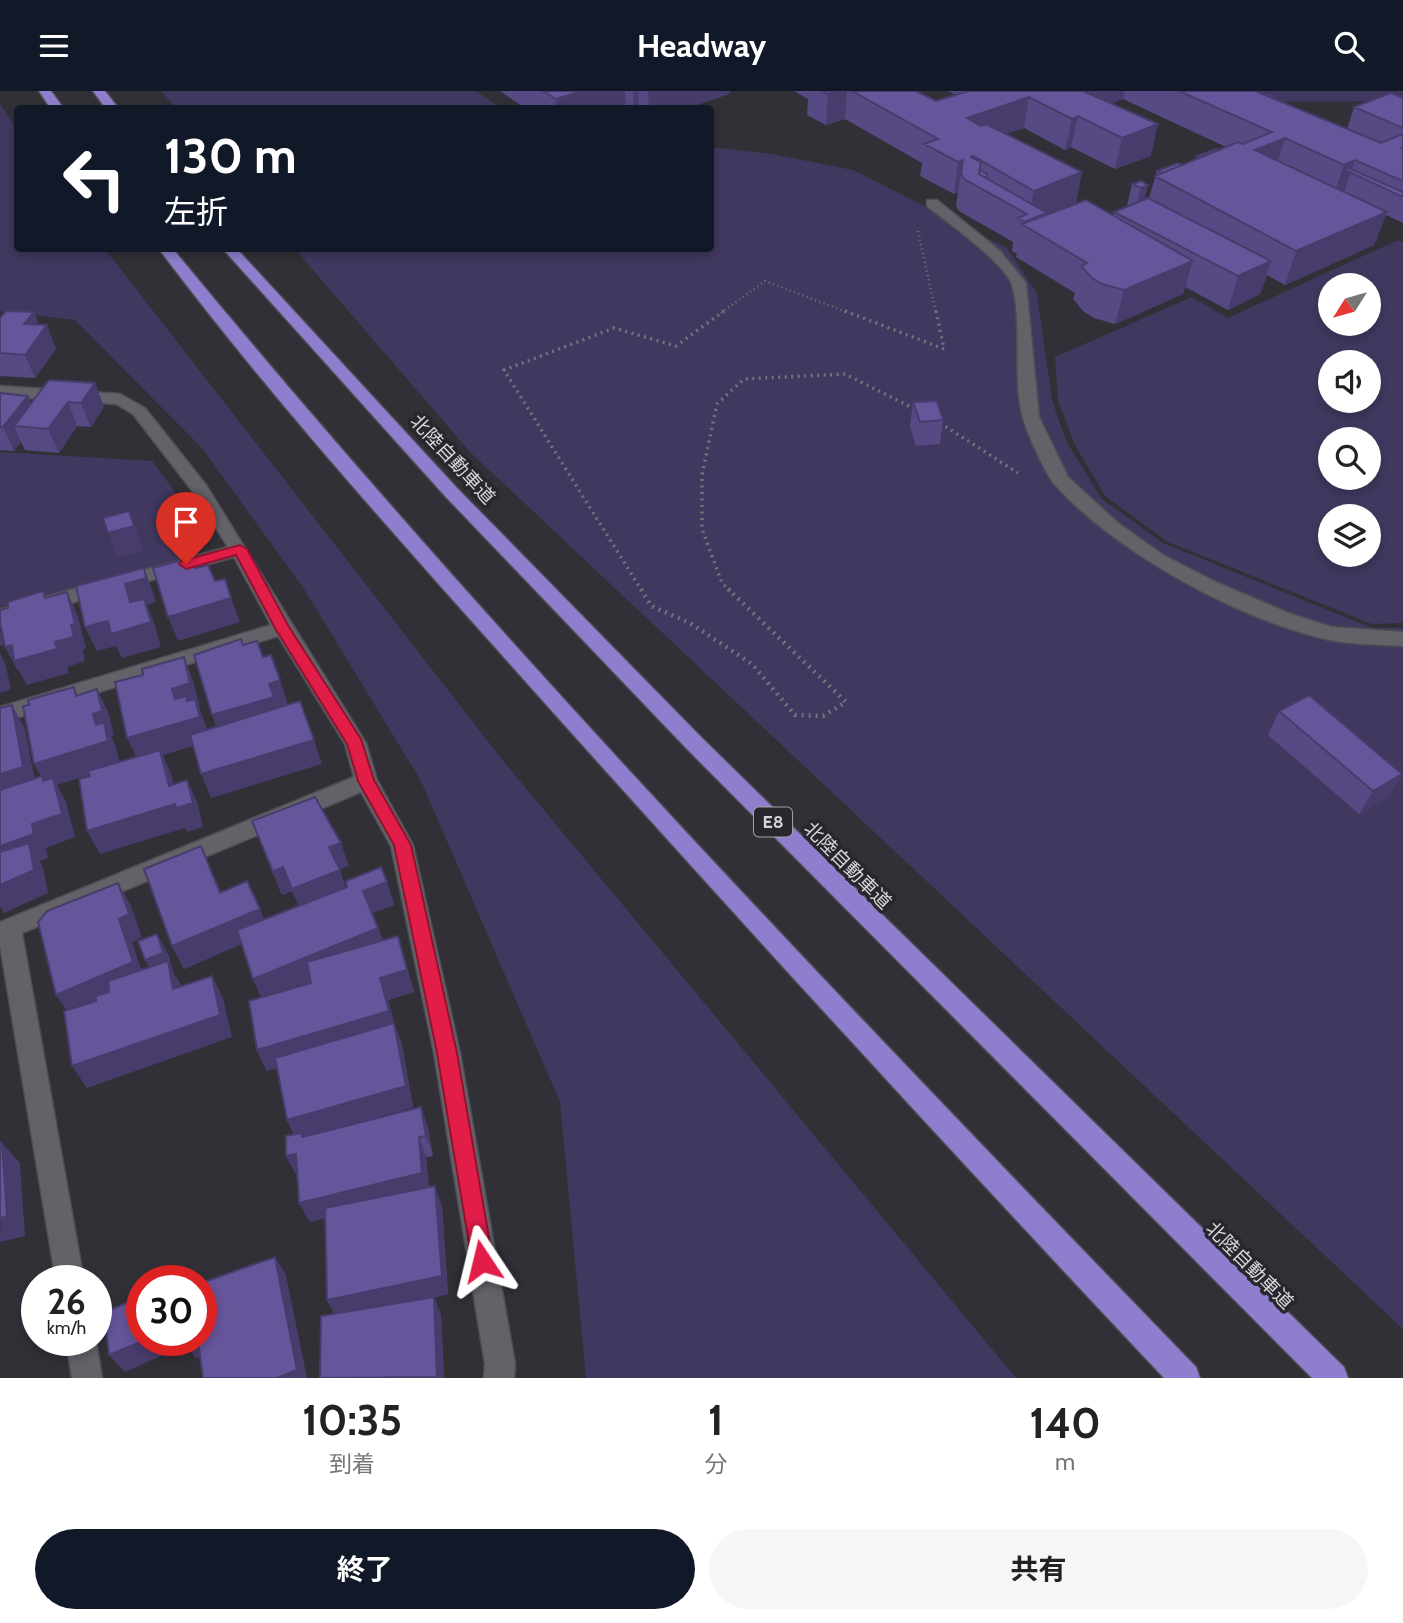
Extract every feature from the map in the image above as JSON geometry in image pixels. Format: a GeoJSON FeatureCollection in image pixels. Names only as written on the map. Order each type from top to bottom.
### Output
{"type":"FeatureCollection","features":[{"type":"Feature","properties":{"kind":"highway"},"geometry":{"type":"LineString","coordinates":[[99,91],[110,105]]}},
{"type":"Feature","properties":{"kind":"highway"},"geometry":{"type":"LineString","coordinates":[[168,252],[386,513],[615,767],[1009,1193],[1185,1378]]}},
{"type":"Feature","properties":{"kind":"highway","name":"北陸自動車道"},"geometry":{"type":"LineString","coordinates":[[233,252],[451,492],[694,743],[1333,1378]]}},
{"type":"Feature","properties":{"kind":"street"},"geometry":{"type":"LineString","coordinates":[[937,207],[995,254],[1018,283],[1031,417],[1060,480],[1074,493],[1112,527],[1156,559],[1209,586],[1284,619],[1331,634],[1403,639]]}},
{"type":"Feature","properties":{"kind":"street"},"geometry":{"type":"LineString","coordinates":[[0,391],[120,399],[139,411],[197,485],[240,549],[283,628],[355,743],[366,781],[402,845],[447,1053],[500,1364],[499,1378]]}},
{"type":"Feature","properties":{"kind":"street"},"geometry":{"type":"LineString","coordinates":[[0,616],[240,549]]}},
{"type":"Feature","properties":{"kind":"street"},"geometry":{"type":"LineString","coordinates":[[0,715],[283,628]]}},
{"type":"Feature","properties":{"kind":"street"},"geometry":{"type":"LineString","coordinates":[[67,1265],[4,930],[366,781]]}},
{"type":"Feature","properties":{"kind":"street"},"geometry":{"type":"LineString","coordinates":[[83,1356],[87,1378]]}},
{"type":"Feature","properties":{"kind":"path"},"geometry":{"type":"LineString","coordinates":[[925,414],[845,374],[744,379],[718,404],[702,475],[702,529],[722,583],[846,702],[823,716],[794,715],[752,664],[690,623],[650,606],[503,370],[614,328],[676,346],[765,281],[944,349],[917,228],[937,207]]}},
{"type":"Feature","properties":{"kind":"path"},"geometry":{"type":"LineString","coordinates":[[936,421],[1027,479],[1074,493]]}},
{"type":"Feature","properties":{"kind":"shaded area"},"geometry":{"type":"Polygon","coordinates":[[[161,91],[476,91],[497,105],[173,105],[161,91]]]}},
{"type":"Feature","properties":{"kind":"shaded area"},"geometry":{"type":"Polygon","coordinates":[[[1228,91],[1403,91],[1403,101],[1257,102],[1228,91]]]}},
{"type":"Feature","properties":{"kind":"shaded area"},"geometry":{"type":"Polygon","coordinates":[[[0,104],[14,125],[14,252],[107,252],[504,762],[1016,1378],[586,1378],[560,1102],[421,781],[304,589],[202,448],[75,320],[0,311],[0,104]]]}},
{"type":"Feature","properties":{"kind":"shaded area"},"geometry":{"type":"Polygon","coordinates":[[[714,147],[772,154],[853,170],[1007,248],[1037,294],[1052,400],[1066,441],[1102,499],[1163,543],[1372,628],[1403,628],[1403,1329],[470,452],[298,252],[714,252],[714,147]]]}},
{"type":"Feature","properties":{"kind":"shaded area"},"geometry":{"type":"Polygon","coordinates":[[[1398,240],[1403,242],[1403,623],[1372,624],[1168,542],[1105,496],[1075,445],[1058,401],[1055,357],[1192,297],[1228,318],[1318,277],[1318,336],[1381,336],[1381,273],[1326,273],[1398,240]]]}},
{"type":"Feature","properties":{"kind":"shaded area"},"geometry":{"type":"Polygon","coordinates":[[[0,452],[152,461],[205,532],[192,557],[0,607],[0,452]]]}},
{"type":"Feature","properties":{"kind":"building"},"geometry":{"type":"Polygon","coordinates":[[[543,91],[582,91],[556,99],[543,91]]]}},
{"type":"Feature","properties":{"kind":"building"},"geometry":{"type":"Polygon","coordinates":[[[852,91],[916,91],[936,101],[968,91],[1083,91],[1158,124],[1122,138],[1078,116],[1072,119],[1029,97],[967,118],[981,126],[986,124],[1082,172],[1034,191],[973,156],[971,157],[981,162],[979,174],[1047,213],[1024,222],[1018,218],[1027,214],[964,179],[961,173],[963,160],[958,162],[924,144],[938,139],[852,91]]]}},
{"type":"Feature","properties":{"kind":"building"},"geometry":{"type":"Polygon","coordinates":[[[1179,91],[1255,91],[1381,143],[1403,134],[1403,181],[1355,160],[1344,165],[1285,138],[1255,150],[1387,212],[1296,251],[1155,176],[1238,142],[1243,144],[1272,132],[1179,91]]]}},
{"type":"Feature","properties":{"kind":"building"},"geometry":{"type":"Polygon","coordinates":[[[1391,93],[1403,98],[1403,128],[1354,107],[1391,93]]]}},
{"type":"Feature","properties":{"kind":"building"},"geometry":{"type":"Polygon","coordinates":[[[1216,149],[1219,150],[1197,156],[1216,149]]]}},
{"type":"Feature","properties":{"kind":"building"},"geometry":{"type":"Polygon","coordinates":[[[1178,163],[1182,165],[1162,173],[1157,171],[1178,163]]]}},
{"type":"Feature","properties":{"kind":"building"},"geometry":{"type":"Polygon","coordinates":[[[1346,167],[1403,192],[1403,197],[1345,170],[1346,167]]]}},
{"type":"Feature","properties":{"kind":"building"},"geometry":{"type":"Polygon","coordinates":[[[980,170],[987,174],[986,178],[979,174],[980,170]]]}},
{"type":"Feature","properties":{"kind":"building"},"geometry":{"type":"Polygon","coordinates":[[[1141,181],[1148,185],[1141,188],[1132,184],[1141,181]]]}},
{"type":"Feature","properties":{"kind":"building"},"geometry":{"type":"Polygon","coordinates":[[[1148,198],[1271,261],[1238,276],[1114,212],[1148,198]]]}},
{"type":"Feature","properties":{"kind":"building"},"geometry":{"type":"Polygon","coordinates":[[[1086,200],[1193,261],[1124,290],[1102,284],[1092,278],[1081,266],[1087,263],[1022,224],[1086,200]]]}},
{"type":"Feature","properties":{"kind":"building"},"geometry":{"type":"Polygon","coordinates":[[[6,311],[34,312],[24,324],[47,325],[25,355],[0,353],[0,318],[6,311]]]}},
{"type":"Feature","properties":{"kind":"building"},"geometry":{"type":"Polygon","coordinates":[[[49,380],[95,383],[81,403],[68,402],[48,429],[14,426],[49,380]]]}},
{"type":"Feature","properties":{"kind":"building"},"geometry":{"type":"Polygon","coordinates":[[[0,393],[28,396],[3,427],[0,427],[0,393]]]}},
{"type":"Feature","properties":{"kind":"building"},"geometry":{"type":"Polygon","coordinates":[[[937,401],[943,420],[920,422],[913,402],[937,401]]]}},
{"type":"Feature","properties":{"kind":"building"},"geometry":{"type":"Polygon","coordinates":[[[129,511],[134,526],[108,533],[103,518],[129,511]]]}},
{"type":"Feature","properties":{"kind":"building"},"geometry":{"type":"Polygon","coordinates":[[[192,557],[196,568],[208,565],[215,581],[225,579],[231,598],[168,617],[153,568],[192,557]]]}},
{"type":"Feature","properties":{"kind":"building"},"geometry":{"type":"Polygon","coordinates":[[[144,568],[146,578],[125,584],[130,602],[144,599],[151,622],[111,634],[108,621],[85,627],[76,586],[144,568]]]}},
{"type":"Feature","properties":{"kind":"building"},"geometry":{"type":"Polygon","coordinates":[[[43,591],[45,598],[67,592],[75,624],[71,625],[74,637],[55,642],[57,649],[14,661],[12,645],[5,647],[0,610],[8,608],[8,602],[43,591]]]}},
{"type":"Feature","properties":{"kind":"building"},"geometry":{"type":"Polygon","coordinates":[[[241,639],[243,645],[257,641],[263,657],[271,655],[280,680],[269,684],[274,697],[212,715],[194,655],[241,639]]]}},
{"type":"Feature","properties":{"kind":"building"},"geometry":{"type":"Polygon","coordinates":[[[184,657],[190,683],[172,689],[175,699],[186,696],[187,701],[195,699],[200,717],[127,738],[115,682],[143,675],[142,669],[184,657]]]}},
{"type":"Feature","properties":{"kind":"building"},"geometry":{"type":"Polygon","coordinates":[[[74,687],[76,696],[97,689],[102,711],[93,714],[96,725],[104,722],[108,741],[34,764],[23,706],[29,705],[28,700],[74,687]]]}},
{"type":"Feature","properties":{"kind":"building"},"geometry":{"type":"Polygon","coordinates":[[[1309,695],[1402,774],[1373,791],[1279,711],[1309,695]]]}},
{"type":"Feature","properties":{"kind":"building"},"geometry":{"type":"Polygon","coordinates":[[[300,701],[314,740],[201,774],[190,735],[300,701]]]}},
{"type":"Feature","properties":{"kind":"building"},"geometry":{"type":"Polygon","coordinates":[[[12,705],[23,767],[0,774],[0,708],[12,705]]]}},
{"type":"Feature","properties":{"kind":"building"},"geometry":{"type":"Polygon","coordinates":[[[160,750],[169,786],[187,780],[193,803],[176,808],[175,804],[87,831],[79,779],[90,776],[88,771],[160,750]]]}},
{"type":"Feature","properties":{"kind":"building"},"geometry":{"type":"Polygon","coordinates":[[[42,776],[43,781],[53,778],[62,814],[32,824],[34,834],[0,846],[0,790],[42,776]]]}},
{"type":"Feature","properties":{"kind":"building"},"geometry":{"type":"Polygon","coordinates":[[[315,797],[341,843],[329,847],[340,870],[292,889],[283,867],[273,872],[252,821],[315,797]]]}},
{"type":"Feature","properties":{"kind":"building"},"geometry":{"type":"Polygon","coordinates":[[[29,843],[34,870],[0,885],[0,852],[29,843]]]}},
{"type":"Feature","properties":{"kind":"building"},"geometry":{"type":"Polygon","coordinates":[[[201,846],[220,893],[247,881],[260,909],[172,946],[144,869],[201,846]]]}},
{"type":"Feature","properties":{"kind":"building"},"geometry":{"type":"Polygon","coordinates":[[[381,867],[387,882],[363,891],[378,928],[253,979],[237,930],[347,887],[346,881],[381,867]]]}},
{"type":"Feature","properties":{"kind":"building"},"geometry":{"type":"Polygon","coordinates":[[[118,883],[129,914],[119,919],[133,962],[56,995],[38,922],[47,911],[118,883]]]}},
{"type":"Feature","properties":{"kind":"building"},"geometry":{"type":"Polygon","coordinates":[[[157,934],[163,953],[145,960],[138,941],[157,934]]]}},
{"type":"Feature","properties":{"kind":"building"},"geometry":{"type":"Polygon","coordinates":[[[398,936],[407,970],[380,978],[389,1011],[257,1050],[249,1001],[311,983],[307,962],[398,936]]]}},
{"type":"Feature","properties":{"kind":"building"},"geometry":{"type":"Polygon","coordinates":[[[168,961],[173,989],[212,976],[220,1015],[72,1066],[64,1011],[96,1001],[96,996],[109,992],[108,981],[168,961]]]}},
{"type":"Feature","properties":{"kind":"building"},"geometry":{"type":"Polygon","coordinates":[[[394,1023],[406,1086],[287,1120],[275,1058],[394,1023]]]}},
{"type":"Feature","properties":{"kind":"building"},"geometry":{"type":"Polygon","coordinates":[[[421,1107],[426,1136],[419,1137],[422,1173],[299,1203],[296,1154],[286,1156],[286,1136],[301,1133],[302,1137],[421,1107]]]}},
{"type":"Feature","properties":{"kind":"building"},"geometry":{"type":"Polygon","coordinates":[[[0,1143],[7,1216],[0,1218],[0,1143]]]}},
{"type":"Feature","properties":{"kind":"building"},"geometry":{"type":"Polygon","coordinates":[[[435,1186],[442,1276],[327,1300],[325,1208],[435,1186]]]}},
{"type":"Feature","properties":{"kind":"building"},"geometry":{"type":"Polygon","coordinates":[[[275,1257],[297,1370],[277,1378],[203,1378],[200,1356],[217,1356],[217,1277],[275,1257]]]}},
{"type":"Feature","properties":{"kind":"building"},"geometry":{"type":"Polygon","coordinates":[[[434,1297],[437,1377],[320,1378],[321,1316],[434,1297]]]}},
{"type":"Feature","properties":{"kind":"building"},"geometry":{"type":"Polygon","coordinates":[[[126,1303],[126,1348],[112,1354],[112,1309],[126,1303]]]}},
{"type":"Feature","properties":{"kind":"route"},"geometry":{"type":"LineString","coordinates":[[186,564],[240,549],[283,628],[355,743],[366,781],[402,845],[447,1053],[482,1261]]}}]}
